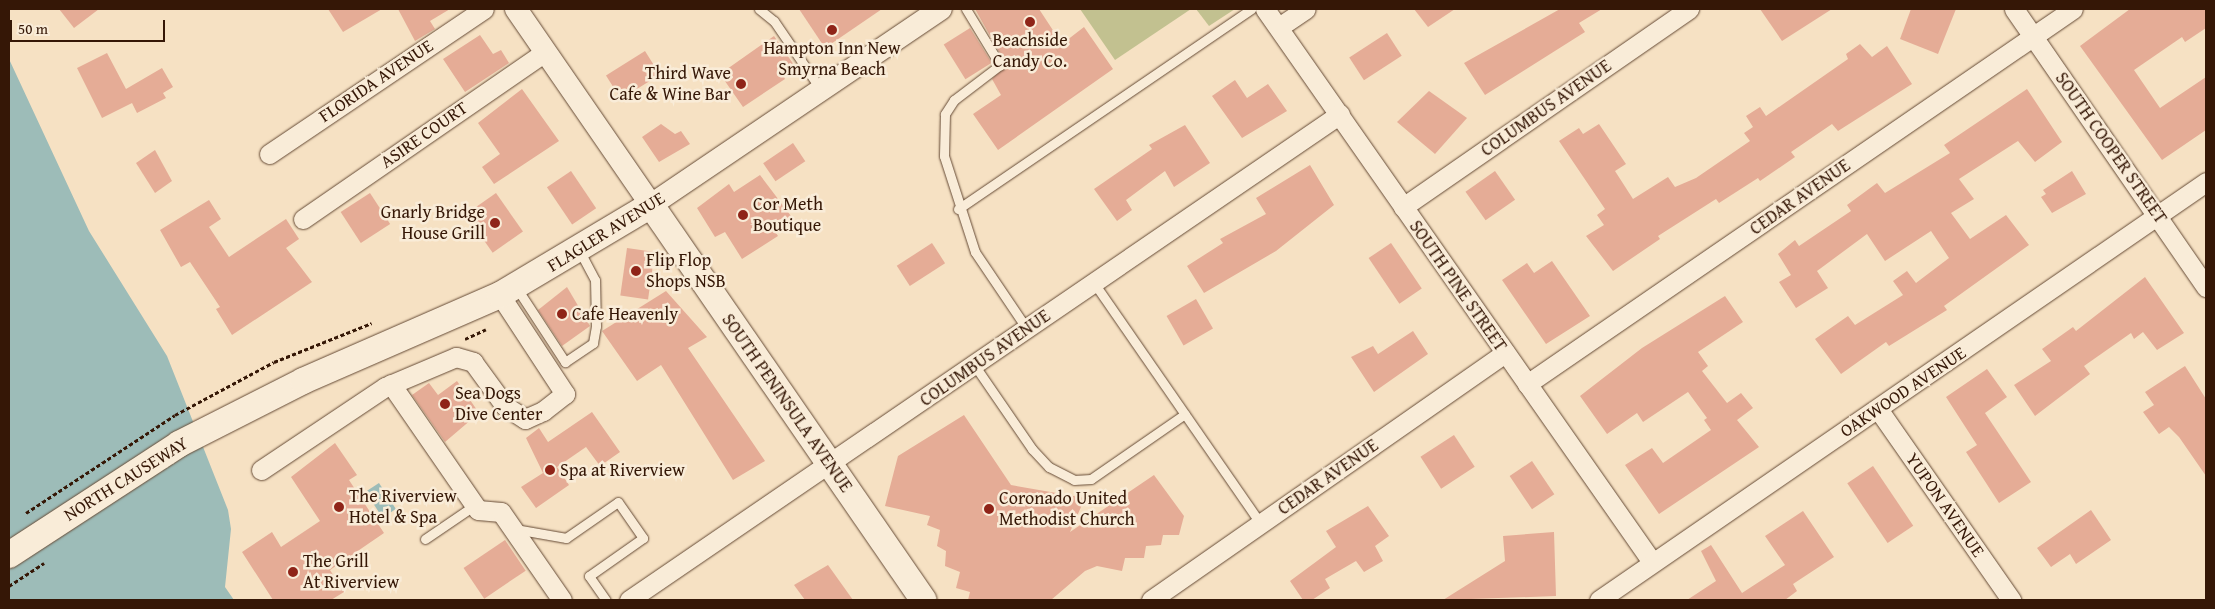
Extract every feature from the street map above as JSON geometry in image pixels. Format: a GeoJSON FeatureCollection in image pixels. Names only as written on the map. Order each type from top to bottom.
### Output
{"type":"FeatureCollection","features":[{"type":"Feature","properties":{"kind":"main road","name":"FLAGLER AVENUE"},"geometry":{"type":"LineString","coordinates":[[246,408],[508,291],[651,205]]}},
{"type":"Feature","properties":{"kind":"main road","name":"SOUTH PENINSULA AVENUE"},"geometry":{"type":"LineString","coordinates":[[651,205],[923,600]]}},
{"type":"Feature","properties":{"kind":"main road","name":"NORTH CAUSEWAY"},"geometry":{"type":"LineString","coordinates":[[9,555],[116,483],[246,408]]}},
{"type":"Feature","properties":{"kind":"street","name":"FLORIDA AVENUE"},"geometry":{"type":"LineString","coordinates":[[269,154],[484,9]]}},
{"type":"Feature","properties":{"kind":"street"},"geometry":{"type":"LineString","coordinates":[[516,9],[651,205]]}},
{"type":"Feature","properties":{"kind":"street","name":"FLAGLER AVENUE"},"geometry":{"type":"LineString","coordinates":[[651,205],[942,9]]}},
{"type":"Feature","properties":{"kind":"street","name":"SOUTH PINE STREET"},"geometry":{"type":"LineString","coordinates":[[1265,9],[1652,562]]}},
{"type":"Feature","properties":{"kind":"street"},"geometry":{"type":"LineString","coordinates":[[1279,27],[1306,9]]}},
{"type":"Feature","properties":{"kind":"street","name":"COLUMBUS AVENUE"},"geometry":{"type":"LineString","coordinates":[[1403,207],[1689,9]]}},
{"type":"Feature","properties":{"kind":"street","name":"SOUTH COOPER STREET"},"geometry":{"type":"LineString","coordinates":[[2014,9],[2206,287]]}},
{"type":"Feature","properties":{"kind":"street","name":"CEDAR AVENUE"},"geometry":{"type":"LineString","coordinates":[[1527,384],[2073,9]]}},
{"type":"Feature","properties":{"kind":"street","name":"ASIRE COURT"},"geometry":{"type":"LineString","coordinates":[[303,219],[545,52]]}},
{"type":"Feature","properties":{"kind":"street","name":"COLUMBUS AVENUE"},"geometry":{"type":"LineString","coordinates":[[629,600],[975,366],[1340,114]]}},
{"type":"Feature","properties":{"kind":"street","name":"OAKWOOD AVENUE"},"geometry":{"type":"LineString","coordinates":[[1607,598],[1652,562],[1878,409],[2206,182]]}},
{"type":"Feature","properties":{"kind":"street"},"geometry":{"type":"LineString","coordinates":[[261,470],[390,384],[456,357],[473,362],[505,406],[525,419],[565,394],[508,291]]}},
{"type":"Feature","properties":{"kind":"street","name":"CEDAR AVENUE"},"geometry":{"type":"LineString","coordinates":[[1151,600],[1505,353]]}},
{"type":"Feature","properties":{"kind":"street"},"geometry":{"type":"LineString","coordinates":[[390,384],[478,510],[501,512],[562,600]]}},
{"type":"Feature","properties":{"kind":"street","name":"YUPON AVENUE"},"geometry":{"type":"LineString","coordinates":[[1878,409],[2011,600]]}},
{"type":"Feature","properties":{"kind":"lane"},"geometry":{"type":"LineString","coordinates":[[759,9],[774,21],[821,90]]}},
{"type":"Feature","properties":{"kind":"lane"},"geometry":{"type":"LineString","coordinates":[[966,9],[1000,65],[954,100],[945,114],[944,156],[958,208],[975,252],[1027,329]]}},
{"type":"Feature","properties":{"kind":"lane"},"geometry":{"type":"LineString","coordinates":[[958,208],[1251,9]]}},
{"type":"Feature","properties":{"kind":"lane"},"geometry":{"type":"LineString","coordinates":[[508,291],[565,362],[593,342],[596,326],[595,280],[579,250]]}},
{"type":"Feature","properties":{"kind":"lane"},"geometry":{"type":"LineString","coordinates":[[1094,284],[1261,524]]}},
{"type":"Feature","properties":{"kind":"lane"},"geometry":{"type":"LineString","coordinates":[[975,366],[1032,449],[1049,467],[1074,480],[1092,479],[1185,414]]}},
{"type":"Feature","properties":{"kind":"lane"},"geometry":{"type":"LineString","coordinates":[[512,528],[566,538],[618,502],[643,538],[589,576],[606,600]]}},
{"type":"Feature","properties":{"kind":"lane"},"geometry":{"type":"LineString","coordinates":[[425,539],[475,505]]}},
{"type":"Feature","properties":{"kind":"path"},"geometry":{"type":"LineString","coordinates":[[34,508],[175,415],[274,362],[380,320]]}},
{"type":"Feature","properties":{"kind":"path"},"geometry":{"type":"LineString","coordinates":[[9,586],[47,560]]}},
{"type":"Feature","properties":{"kind":"shaded area"},"geometry":{"type":"Polygon","coordinates":[[[1080,9],[1191,9],[1115,60],[1080,9]]]}},
{"type":"Feature","properties":{"kind":"shaded area"},"geometry":{"type":"Polygon","coordinates":[[[1196,9],[1235,9],[1209,26],[1196,9]]]}},
{"type":"Feature","properties":{"kind":"water"},"geometry":{"type":"Polygon","coordinates":[[[9,59],[89,231],[167,356],[228,510],[231,529],[225,587],[234,600],[9,600],[9,59]]]}},
{"type":"Feature","properties":{"kind":"water"},"geometry":{"type":"Polygon","coordinates":[[[379,483],[396,509],[382,518],[366,492],[379,483]]]}},
{"type":"Feature","properties":{"kind":"building"},"geometry":{"type":"Polygon","coordinates":[[[59,9],[99,9],[74,28],[59,9]]]}},
{"type":"Feature","properties":{"kind":"building"},"geometry":{"type":"Polygon","coordinates":[[[328,9],[382,9],[343,32],[328,9]]]}},
{"type":"Feature","properties":{"kind":"building"},"geometry":{"type":"Polygon","coordinates":[[[398,9],[450,9],[430,21],[435,29],[415,41],[398,9]]]}},
{"type":"Feature","properties":{"kind":"building","name":"Hampton Inn New Smyrna Beach"},"geometry":{"type":"Polygon","coordinates":[[[799,9],[882,9],[825,48],[799,9]]]}},
{"type":"Feature","properties":{"kind":"building"},"geometry":{"type":"Polygon","coordinates":[[[975,9],[1039,9],[1062,44],[1084,27],[1113,69],[998,150],[973,114],[1001,95],[992,79],[1006,64],[975,9]]]}},
{"type":"Feature","properties":{"kind":"building"},"geometry":{"type":"Polygon","coordinates":[[[1414,9],[1455,9],[1428,27],[1414,9]]]}},
{"type":"Feature","properties":{"kind":"building"},"geometry":{"type":"Polygon","coordinates":[[[1560,9],[1602,9],[1579,23],[1585,32],[1485,95],[1464,63],[1560,9]]]}},
{"type":"Feature","properties":{"kind":"building"},"geometry":{"type":"Polygon","coordinates":[[[1760,9],[1832,9],[1782,41],[1760,9]]]}},
{"type":"Feature","properties":{"kind":"building"},"geometry":{"type":"Polygon","coordinates":[[[1911,9],[1956,9],[1938,54],[1900,39],[1911,9]]]}},
{"type":"Feature","properties":{"kind":"building"},"geometry":{"type":"Polygon","coordinates":[[[2130,9],[2206,9],[2206,28],[2185,42],[2182,37],[2134,70],[2160,108],[2206,77],[2206,130],[2162,160],[2080,46],[2130,9]]]}},
{"type":"Feature","properties":{"kind":"building"},"geometry":{"type":"Polygon","coordinates":[[[970,28],[992,63],[965,79],[944,44],[970,28]]]}},
{"type":"Feature","properties":{"kind":"building"},"geometry":{"type":"Polygon","coordinates":[[[1387,33],[1402,56],[1364,80],[1349,58],[1387,33]]]}},
{"type":"Feature","properties":{"kind":"building"},"geometry":{"type":"Polygon","coordinates":[[[480,35],[493,54],[501,50],[509,63],[465,92],[443,59],[480,35]]]}},
{"type":"Feature","properties":{"kind":"building"},"geometry":{"type":"Polygon","coordinates":[[[774,36],[794,65],[781,72],[785,79],[743,107],[720,74],[774,36]]]}},
{"type":"Feature","properties":{"kind":"building"},"geometry":{"type":"Polygon","coordinates":[[[1860,44],[1872,57],[1887,46],[1912,84],[1838,131],[1832,124],[1791,152],[1795,157],[1760,181],[1758,178],[1719,203],[1716,199],[1658,236],[1660,239],[1613,271],[1586,236],[1604,225],[1597,215],[1605,209],[1559,141],[1579,128],[1583,134],[1599,124],[1626,164],[1615,171],[1633,199],[1668,177],[1675,187],[1696,178],[1750,141],[1744,133],[1753,127],[1746,116],[1760,107],[1766,116],[1848,59],[1846,54],[1860,44]]]}},
{"type":"Feature","properties":{"kind":"building"},"geometry":{"type":"Polygon","coordinates":[[[645,51],[660,75],[621,99],[606,75],[645,51]]]}},
{"type":"Feature","properties":{"kind":"building"},"geometry":{"type":"Polygon","coordinates":[[[107,53],[126,89],[162,68],[173,87],[163,93],[166,98],[137,113],[132,103],[102,118],[77,68],[107,53]]]}},
{"type":"Feature","properties":{"kind":"building"},"geometry":{"type":"Polygon","coordinates":[[[1235,80],[1247,98],[1268,84],[1287,111],[1242,138],[1212,96],[1235,80]]]}},
{"type":"Feature","properties":{"kind":"building"},"geometry":{"type":"Polygon","coordinates":[[[522,89],[559,141],[494,184],[482,167],[500,154],[478,123],[522,89]]]}},
{"type":"Feature","properties":{"kind":"building"},"geometry":{"type":"Polygon","coordinates":[[[2027,89],[2062,142],[2035,162],[2018,141],[1959,179],[1974,199],[1951,213],[1970,239],[2006,215],[2029,245],[1944,306],[1947,310],[1889,346],[1886,342],[1841,374],[1815,339],[1848,316],[1855,325],[1903,295],[1893,281],[1907,271],[1916,283],[1949,258],[1931,231],[1885,261],[1867,234],[1817,271],[1828,288],[1796,308],[1779,282],[1791,275],[1778,254],[1795,240],[1799,246],[1851,211],[1847,205],[1877,183],[1885,193],[1950,153],[1944,145],[2027,89]]]}},
{"type":"Feature","properties":{"kind":"building"},"geometry":{"type":"Polygon","coordinates":[[[1429,91],[1467,118],[1435,154],[1397,122],[1429,91]]]}},
{"type":"Feature","properties":{"kind":"building"},"geometry":{"type":"Polygon","coordinates":[[[661,124],[675,134],[681,131],[690,144],[659,162],[642,137],[661,124]]]}},
{"type":"Feature","properties":{"kind":"building"},"geometry":{"type":"Polygon","coordinates":[[[1185,125],[1210,163],[1174,187],[1165,171],[1126,200],[1132,210],[1117,221],[1094,189],[1152,149],[1149,145],[1185,125]]]}},
{"type":"Feature","properties":{"kind":"building"},"geometry":{"type":"Polygon","coordinates":[[[793,143],[805,161],[775,181],[763,163],[793,143]]]}},
{"type":"Feature","properties":{"kind":"building"},"geometry":{"type":"Polygon","coordinates":[[[155,150],[172,181],[155,193],[136,163],[155,150]]]}},
{"type":"Feature","properties":{"kind":"building"},"geometry":{"type":"Polygon","coordinates":[[[1310,165],[1334,205],[1276,251],[1204,293],[1187,266],[1223,243],[1220,239],[1266,214],[1256,198],[1310,165]]]}},
{"type":"Feature","properties":{"kind":"building"},"geometry":{"type":"Polygon","coordinates":[[[571,171],[596,208],[572,225],[547,187],[571,171]]]}},
{"type":"Feature","properties":{"kind":"building"},"geometry":{"type":"Polygon","coordinates":[[[1495,171],[1515,200],[1486,220],[1466,192],[1495,171]]]}},
{"type":"Feature","properties":{"kind":"building"},"geometry":{"type":"Polygon","coordinates":[[[2072,171],[2086,194],[2052,213],[2041,197],[2046,194],[2043,190],[2072,171]]]}},
{"type":"Feature","properties":{"kind":"building"},"geometry":{"type":"Polygon","coordinates":[[[760,175],[791,216],[773,228],[778,236],[742,259],[725,232],[715,237],[697,208],[729,184],[734,192],[760,175]]]}},
{"type":"Feature","properties":{"kind":"building"},"geometry":{"type":"Polygon","coordinates":[[[370,193],[390,224],[361,243],[341,212],[370,193]]]}},
{"type":"Feature","properties":{"kind":"building","name":"Gnarly Bridge House Grill"},"geometry":{"type":"Polygon","coordinates":[[[496,193],[523,232],[493,253],[466,214],[496,193]]]}},
{"type":"Feature","properties":{"kind":"building"},"geometry":{"type":"Polygon","coordinates":[[[209,200],[221,219],[209,227],[229,257],[286,219],[299,239],[286,248],[312,282],[232,335],[216,309],[220,307],[190,262],[181,267],[160,230],[209,200]]]}},
{"type":"Feature","properties":{"kind":"building"},"geometry":{"type":"Polygon","coordinates":[[[932,243],[945,263],[910,286],[897,266],[932,243]]]}},
{"type":"Feature","properties":{"kind":"building"},"geometry":{"type":"Polygon","coordinates":[[[1391,243],[1422,289],[1399,304],[1369,258],[1391,243]]]}},
{"type":"Feature","properties":{"kind":"building"},"geometry":{"type":"Polygon","coordinates":[[[627,248],[655,252],[648,299],[620,296],[627,248]]]}},
{"type":"Feature","properties":{"kind":"building"},"geometry":{"type":"Polygon","coordinates":[[[1552,261],[1590,316],[1546,344],[1502,280],[1527,263],[1534,273],[1552,261]]]}},
{"type":"Feature","properties":{"kind":"building"},"geometry":{"type":"Polygon","coordinates":[[[2145,277],[2184,333],[2157,350],[2143,332],[2134,339],[2131,333],[2084,366],[2090,374],[2035,416],[2014,385],[2051,361],[2042,349],[2073,327],[2076,331],[2145,277]]]}},
{"type":"Feature","properties":{"kind":"building","name":"Cafe Heavenly"},"geometry":{"type":"Polygon","coordinates":[[[567,287],[590,326],[562,346],[538,310],[567,287]]]}},
{"type":"Feature","properties":{"kind":"building"},"geometry":{"type":"Polygon","coordinates":[[[666,291],[707,337],[688,348],[765,461],[733,480],[661,365],[637,381],[602,331],[666,291]]]}},
{"type":"Feature","properties":{"kind":"building"},"geometry":{"type":"Polygon","coordinates":[[[1725,296],[1743,322],[1698,352],[1708,366],[1702,371],[1727,403],[1741,393],[1753,408],[1737,420],[1759,447],[1659,514],[1625,465],[1652,448],[1663,463],[1711,430],[1704,420],[1707,418],[1688,392],[1643,422],[1637,413],[1607,434],[1580,396],[1642,348],[1725,296]]]}},
{"type":"Feature","properties":{"kind":"building"},"geometry":{"type":"Polygon","coordinates":[[[1196,299],[1213,328],[1184,345],[1167,316],[1196,299]]]}},
{"type":"Feature","properties":{"kind":"building"},"geometry":{"type":"Polygon","coordinates":[[[1413,331],[1428,354],[1374,392],[1351,357],[1373,346],[1378,354],[1413,331]]]}},
{"type":"Feature","properties":{"kind":"building"},"geometry":{"type":"Polygon","coordinates":[[[2185,366],[2206,399],[2206,476],[2179,437],[2169,427],[2159,434],[2143,412],[2154,405],[2145,392],[2185,366]]]}},
{"type":"Feature","properties":{"kind":"building"},"geometry":{"type":"Polygon","coordinates":[[[1987,369],[2007,397],[1985,413],[2031,482],[1999,503],[1966,452],[1977,445],[1946,397],[1987,369]]]}},
{"type":"Feature","properties":{"kind":"building","name":"Sea Dogs Dive Center"},"geometry":{"type":"Polygon","coordinates":[[[457,381],[479,413],[445,442],[412,395],[429,383],[438,395],[457,381]]]}},
{"type":"Feature","properties":{"kind":"building","name":"Spa at Riverview"},"geometry":{"type":"Polygon","coordinates":[[[592,412],[620,452],[600,466],[586,447],[557,467],[569,485],[536,508],[521,487],[543,473],[526,438],[539,428],[548,442],[592,412]]]}},
{"type":"Feature","properties":{"kind":"building","name":"Coronado United Methodist Church"},"geometry":{"type":"Polygon","coordinates":[[[964,415],[1011,485],[1085,498],[1070,532],[1154,475],[1184,516],[1179,535],[1163,535],[1161,545],[1146,546],[1144,558],[1125,558],[1122,571],[1097,566],[1085,571],[1051,600],[968,600],[970,592],[956,588],[960,572],[945,566],[946,551],[937,546],[940,530],[927,525],[930,516],[885,506],[898,456],[964,415]]]}},
{"type":"Feature","properties":{"kind":"building"},"geometry":{"type":"Polygon","coordinates":[[[1454,435],[1475,467],[1441,489],[1420,457],[1454,435]]]}},
{"type":"Feature","properties":{"kind":"building"},"geometry":{"type":"Polygon","coordinates":[[[335,443],[357,475],[349,480],[384,533],[330,570],[344,592],[331,600],[273,600],[242,552],[272,532],[281,547],[320,521],[291,477],[335,443]]]}},
{"type":"Feature","properties":{"kind":"building"},"geometry":{"type":"Polygon","coordinates":[[[1532,461],[1554,494],[1532,509],[1510,476],[1532,461]]]}},
{"type":"Feature","properties":{"kind":"building"},"geometry":{"type":"Polygon","coordinates":[[[1873,466],[1913,526],[1888,543],[1847,483],[1873,466]]]}},
{"type":"Feature","properties":{"kind":"building"},"geometry":{"type":"Polygon","coordinates":[[[1368,506],[1389,536],[1375,546],[1383,561],[1364,572],[1356,561],[1325,579],[1330,588],[1312,600],[1303,600],[1290,581],[1336,547],[1326,531],[1368,506]]]}},
{"type":"Feature","properties":{"kind":"building"},"geometry":{"type":"Polygon","coordinates":[[[2091,510],[2111,540],[2076,564],[2070,554],[2051,567],[2037,548],[2091,510]]]}},
{"type":"Feature","properties":{"kind":"building"},"geometry":{"type":"Polygon","coordinates":[[[1803,511],[1834,557],[1793,584],[1797,591],[1785,600],[1687,600],[1716,581],[1701,551],[1711,545],[1742,593],[1785,565],[1765,536],[1803,511]]]}},
{"type":"Feature","properties":{"kind":"building"},"geometry":{"type":"Polygon","coordinates":[[[1554,532],[1556,596],[1443,600],[1505,561],[1503,536],[1554,532]]]}},
{"type":"Feature","properties":{"kind":"building"},"geometry":{"type":"Polygon","coordinates":[[[505,540],[526,571],[484,599],[464,568],[505,540]]]}},
{"type":"Feature","properties":{"kind":"building"},"geometry":{"type":"Polygon","coordinates":[[[828,565],[853,600],[805,600],[794,585],[828,565]]]}},
{"type":"Feature","properties":{"kind":"place","name":"Beachside Candy Co."},"geometry":{"type":"Point","coordinates":[1030,22]}},
{"type":"Feature","properties":{"kind":"place","name":"Hampton Inn New Smyrna Beach"},"geometry":{"type":"Point","coordinates":[832,30]}},
{"type":"Feature","properties":{"kind":"place","name":"Third Wave Cafe & Wine Bar"},"geometry":{"type":"Point","coordinates":[741,84]}},
{"type":"Feature","properties":{"kind":"place","name":"Cor Meth Boutique"},"geometry":{"type":"Point","coordinates":[743,215]}},
{"type":"Feature","properties":{"kind":"place","name":"Gnarly Bridge House Grill"},"geometry":{"type":"Point","coordinates":[495,223]}},
{"type":"Feature","properties":{"kind":"place","name":"Flip Flop Shops NSB"},"geometry":{"type":"Point","coordinates":[636,271]}},
{"type":"Feature","properties":{"kind":"place","name":"Cafe Heavenly"},"geometry":{"type":"Point","coordinates":[562,314]}},
{"type":"Feature","properties":{"kind":"place","name":"Sea Dogs Dive Center"},"geometry":{"type":"Point","coordinates":[445,404]}},
{"type":"Feature","properties":{"kind":"place","name":"Spa at Riverview"},"geometry":{"type":"Point","coordinates":[550,470]}},
{"type":"Feature","properties":{"kind":"place","name":"The Riverview Hotel & Spa"},"geometry":{"type":"Point","coordinates":[339,507]}},
{"type":"Feature","properties":{"kind":"place","name":"Coronado United Methodist Church"},"geometry":{"type":"Point","coordinates":[989,509]}},
{"type":"Feature","properties":{"kind":"place","name":"The Grill At Riverview"},"geometry":{"type":"Point","coordinates":[293,572]}}]}
